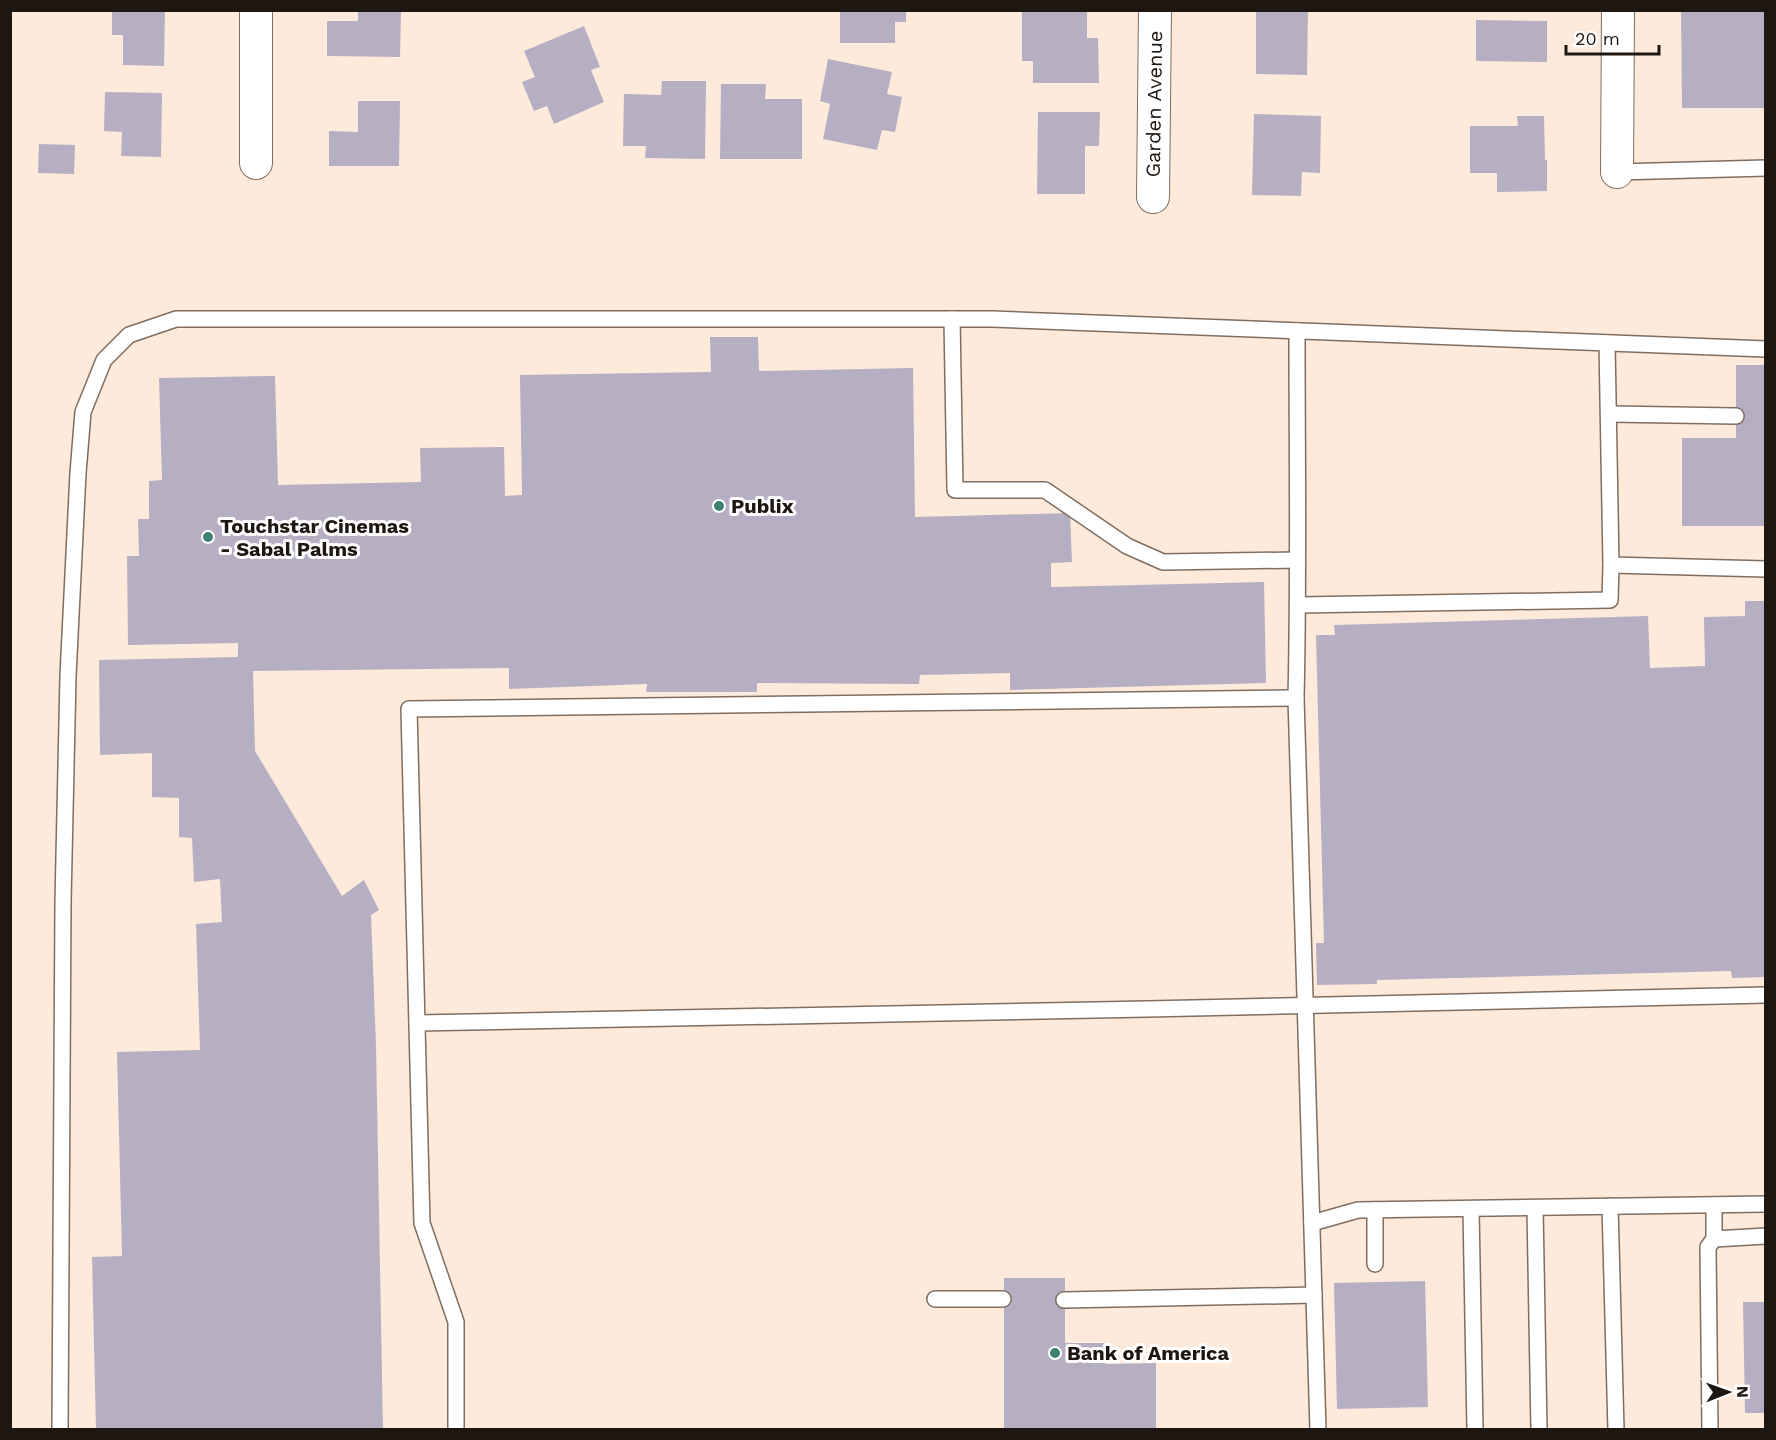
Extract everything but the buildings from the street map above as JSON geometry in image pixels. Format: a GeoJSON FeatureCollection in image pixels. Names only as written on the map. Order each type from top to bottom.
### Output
{"type":"FeatureCollection","features":[{"type":"Feature","properties":{"kind":"street"},"geometry":{"type":"LineString","coordinates":[[256,10],[256,164]]}},
{"type":"Feature","properties":{"kind":"street","name":"Garden Avenue"},"geometry":{"type":"LineString","coordinates":[[1153,197],[1155,10]]}},
{"type":"Feature","properties":{"kind":"street"},"geometry":{"type":"LineString","coordinates":[[1617,172],[1618,10]]}},
{"type":"Feature","properties":{"kind":"lane"},"geometry":{"type":"LineString","coordinates":[[1617,172],[1766,168]]}},
{"type":"Feature","properties":{"kind":"lane"},"geometry":{"type":"LineString","coordinates":[[60,1430],[63,902],[68,676],[78,472],[83,412],[104,360],[129,336],[176,319],[952,319],[1766,349]]}},
{"type":"Feature","properties":{"kind":"lane"},"geometry":{"type":"LineString","coordinates":[[952,319],[955,490],[1045,490],[1127,546],[1163,562],[1297,560]]}},
{"type":"Feature","properties":{"kind":"lane"},"geometry":{"type":"LineString","coordinates":[[1297,331],[1296,698],[1318,1430]]}},
{"type":"Feature","properties":{"kind":"lane"},"geometry":{"type":"LineString","coordinates":[[1298,605],[1610,600],[1607,343]]}},
{"type":"Feature","properties":{"kind":"lane"},"geometry":{"type":"LineString","coordinates":[[1609,414],[1736,416]]}},
{"type":"Feature","properties":{"kind":"lane"},"geometry":{"type":"LineString","coordinates":[[1611,565],[1766,568]]}},
{"type":"Feature","properties":{"kind":"lane"},"geometry":{"type":"LineString","coordinates":[[456,1430],[456,1322],[422,1223],[409,709],[1296,698]]}},
{"type":"Feature","properties":{"kind":"lane"},"geometry":{"type":"LineString","coordinates":[[417,1023],[1766,995]]}},
{"type":"Feature","properties":{"kind":"lane"},"geometry":{"type":"LineString","coordinates":[[1312,1222],[1358,1210],[1766,1204]]}},
{"type":"Feature","properties":{"kind":"lane"},"geometry":{"type":"LineString","coordinates":[[1710,1430],[1708,1247],[1714,1239],[1714,1205]]}},
{"type":"Feature","properties":{"kind":"lane"},"geometry":{"type":"LineString","coordinates":[[1610,1206],[1616,1430]]}},
{"type":"Feature","properties":{"kind":"lane"},"geometry":{"type":"LineString","coordinates":[[1536,1208],[1539,1430]]}},
{"type":"Feature","properties":{"kind":"lane"},"geometry":{"type":"LineString","coordinates":[[1471,1209],[1475,1430]]}},
{"type":"Feature","properties":{"kind":"lane"},"geometry":{"type":"LineString","coordinates":[[1375,1210],[1375,1264]]}},
{"type":"Feature","properties":{"kind":"lane"},"geometry":{"type":"LineString","coordinates":[[1714,1239],[1766,1236]]}},
{"type":"Feature","properties":{"kind":"lane"},"geometry":{"type":"LineString","coordinates":[[1064,1300],[1314,1295]]}},
{"type":"Feature","properties":{"kind":"lane"},"geometry":{"type":"LineString","coordinates":[[935,1299],[1003,1299]]}},
{"type":"Feature","properties":{"kind":"place","name":"Publix"},"geometry":{"type":"Point","coordinates":[719,506]}},
{"type":"Feature","properties":{"kind":"place","name":"Touchstar Cinemas - Sabal Palms"},"geometry":{"type":"Point","coordinates":[208,537]}},
{"type":"Feature","properties":{"kind":"place","name":"Bank of America"},"geometry":{"type":"Point","coordinates":[1055,1353]}}]}
